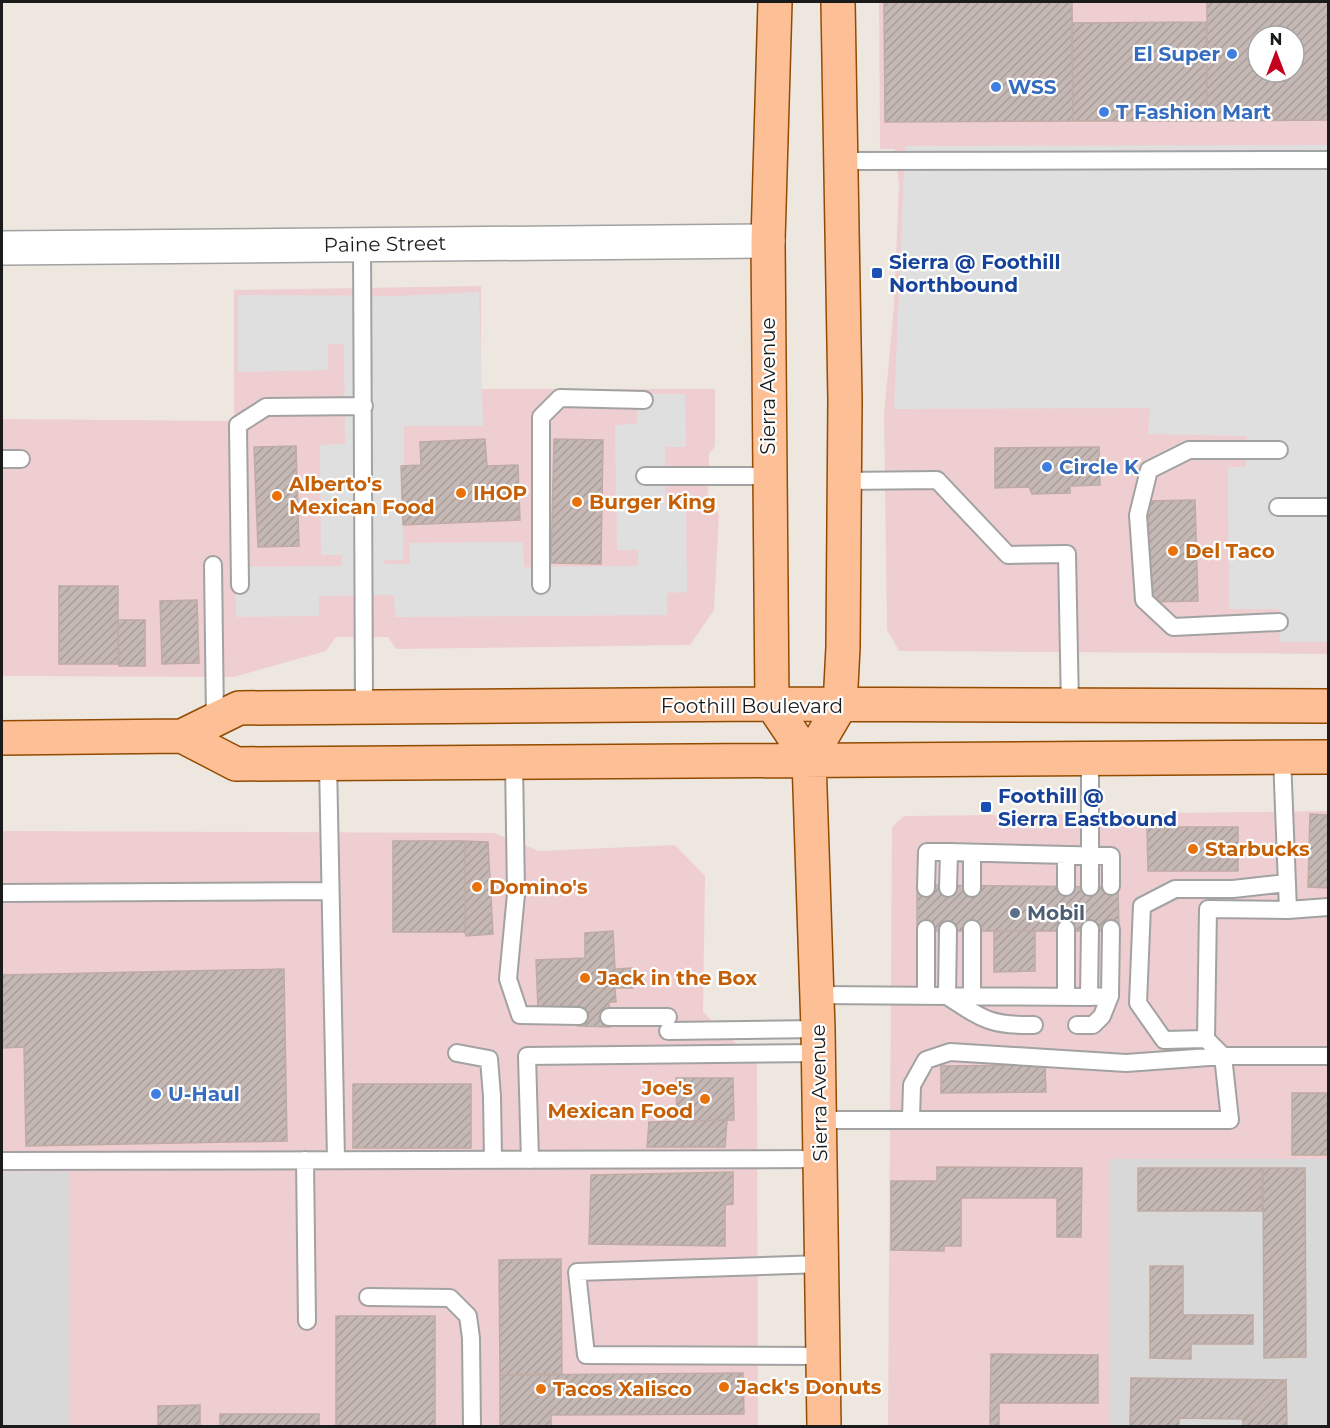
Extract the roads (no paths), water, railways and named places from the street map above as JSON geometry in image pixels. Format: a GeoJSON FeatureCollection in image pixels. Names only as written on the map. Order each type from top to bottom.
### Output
{"type":"FeatureCollection","features":[{"type":"Feature","properties":{"kind":"main road","name":"Sierra Avenue"},"geometry":{"type":"LineString","coordinates":[[772,704],[768,476],[768,242],[774,2]]}},
{"type":"Feature","properties":{"kind":"main road"},"geometry":{"type":"LineString","coordinates":[[772,704],[809,759],[840,706],[844,481],[838,2]]}},
{"type":"Feature","properties":{"kind":"main road","name":"Foothill Boulevard"},"geometry":{"type":"LineString","coordinates":[[2,738],[182,736],[239,708],[772,704],[1070,707],[1329,706]]}},
{"type":"Feature","properties":{"kind":"main road","name":"Foothill Boulevard"},"geometry":{"type":"LineString","coordinates":[[182,736],[236,764],[1329,757]]}},
{"type":"Feature","properties":{"kind":"main road","name":"Sierra Avenue"},"geometry":{"type":"LineString","coordinates":[[809,759],[818,995],[824,1426]]}},
{"type":"Feature","properties":{"kind":"street","name":"Paine Street"},"geometry":{"type":"LineString","coordinates":[[2,248],[768,242]]}},
{"type":"Feature","properties":{"kind":"lane"},"geometry":{"type":"LineString","coordinates":[[841,161],[1329,160]]}},
{"type":"Feature","properties":{"kind":"lane"},"geometry":{"type":"LineString","coordinates":[[362,244],[364,707]]}},
{"type":"Feature","properties":{"kind":"lane"},"geometry":{"type":"LineString","coordinates":[[541,585],[541,417],[560,398],[644,400]]}},
{"type":"Feature","properties":{"kind":"lane"},"geometry":{"type":"LineString","coordinates":[[240,585],[238,425],[266,407],[364,406]]}},
{"type":"Feature","properties":{"kind":"lane"},"geometry":{"type":"LineString","coordinates":[[1279,450],[1189,450],[1149,470],[1138,515],[1144,600],[1173,627],[1279,622]]}},
{"type":"Feature","properties":{"kind":"lane"},"geometry":{"type":"LineString","coordinates":[[2,459],[21,459]]}},
{"type":"Feature","properties":{"kind":"lane"},"geometry":{"type":"LineString","coordinates":[[645,476],[768,476]]}},
{"type":"Feature","properties":{"kind":"lane"},"geometry":{"type":"LineString","coordinates":[[844,481],[937,480],[1008,555],[1066,554],[1070,707]]}},
{"type":"Feature","properties":{"kind":"lane"},"geometry":{"type":"LineString","coordinates":[[1278,507],[1329,507]]}},
{"type":"Feature","properties":{"kind":"lane"},"geometry":{"type":"LineString","coordinates":[[213,565],[215,720]]}},
{"type":"Feature","properties":{"kind":"lane"},"geometry":{"type":"LineString","coordinates":[[1282,757],[1288,910]]}},
{"type":"Feature","properties":{"kind":"lane"},"geometry":{"type":"LineString","coordinates":[[1090,758],[1090,887]]}},
{"type":"Feature","properties":{"kind":"lane"},"geometry":{"type":"LineString","coordinates":[[514,763],[516,894],[508,979],[520,1016],[579,1016]]}},
{"type":"Feature","properties":{"kind":"lane"},"geometry":{"type":"LineString","coordinates":[[328,764],[336,1160]]}},
{"type":"Feature","properties":{"kind":"lane"},"geometry":{"type":"LineString","coordinates":[[926,888],[927,852],[1111,856],[1111,886]]}},
{"type":"Feature","properties":{"kind":"lane"},"geometry":{"type":"LineString","coordinates":[[948,888],[949,852]]}},
{"type":"Feature","properties":{"kind":"lane"},"geometry":{"type":"LineString","coordinates":[[972,853],[972,888]]}},
{"type":"Feature","properties":{"kind":"lane"},"geometry":{"type":"LineString","coordinates":[[1066,855],[1066,887]]}},
{"type":"Feature","properties":{"kind":"lane"},"geometry":{"type":"LineString","coordinates":[[1206,1039],[1164,1040],[1138,1003],[1142,906],[1174,889],[1233,890],[1287,883]]}},
{"type":"Feature","properties":{"kind":"lane"},"geometry":{"type":"LineString","coordinates":[[2,893],[330,891]]}},
{"type":"Feature","properties":{"kind":"lane"},"geometry":{"type":"LineString","coordinates":[[820,1120],[910,1118],[1230,1120],[1223,1056],[1206,1039],[1208,909],[1288,910],[1329,907]]}},
{"type":"Feature","properties":{"kind":"lane"},"geometry":{"type":"LineString","coordinates":[[926,929],[926,995]]}},
{"type":"Feature","properties":{"kind":"lane"},"geometry":{"type":"LineString","coordinates":[[972,929],[972,996]]}},
{"type":"Feature","properties":{"kind":"lane"},"geometry":{"type":"LineString","coordinates":[[1066,929],[1066,997]]}},
{"type":"Feature","properties":{"kind":"lane"},"geometry":{"type":"LineString","coordinates":[[1089,997],[1090,929]]}},
{"type":"Feature","properties":{"kind":"lane"},"geometry":{"type":"LineString","coordinates":[[1077,1025],[1093,1025],[1102,1016],[1110,996],[1111,929]]}},
{"type":"Feature","properties":{"kind":"lane"},"geometry":{"type":"LineString","coordinates":[[947,996],[948,930]]}},
{"type":"Feature","properties":{"kind":"lane"},"geometry":{"type":"LineString","coordinates":[[818,995],[1110,996]]}},
{"type":"Feature","properties":{"kind":"lane"},"geometry":{"type":"LineString","coordinates":[[947,996],[982,1020],[1005,1026],[1034,1025]]}},
{"type":"Feature","properties":{"kind":"lane"},"geometry":{"type":"LineString","coordinates":[[609,1017],[819,1041]]}},
{"type":"Feature","properties":{"kind":"lane"},"geometry":{"type":"LineString","coordinates":[[530,1160],[527,1056],[819,1041]]}},
{"type":"Feature","properties":{"kind":"lane"},"geometry":{"type":"LineString","coordinates":[[910,1118],[912,1085],[926,1060],[950,1052],[1126,1063],[1223,1056],[1329,1056]]}},
{"type":"Feature","properties":{"kind":"lane"},"geometry":{"type":"LineString","coordinates":[[457,1053],[489,1059],[493,1160]]}},
{"type":"Feature","properties":{"kind":"lane"},"geometry":{"type":"LineString","coordinates":[[2,1161],[820,1159]]}},
{"type":"Feature","properties":{"kind":"lane"},"geometry":{"type":"LineString","coordinates":[[305,1160],[307,1321]]}},
{"type":"Feature","properties":{"kind":"lane"},"geometry":{"type":"LineString","coordinates":[[822,1264],[577,1272],[586,1355],[823,1356]]}},
{"type":"Feature","properties":{"kind":"lane"},"geometry":{"type":"LineString","coordinates":[[368,1297],[450,1298],[468,1316],[471,1338],[472,1426]]}},
{"type":"Feature","properties":{"kind":"place","name":"El Super"},"geometry":{"type":"Point","coordinates":[1232,54]}},
{"type":"Feature","properties":{"kind":"place","name":"WSS"},"geometry":{"type":"Point","coordinates":[996,87]}},
{"type":"Feature","properties":{"kind":"place","name":"T Fashion Mart"},"geometry":{"type":"Point","coordinates":[1104,112]}},
{"type":"Feature","properties":{"kind":"place","name":"Sierra @ Foothill Northbound"},"geometry":{"type":"Point","coordinates":[877,273]}},
{"type":"Feature","properties":{"kind":"place","name":"Circle K"},"geometry":{"type":"Point","coordinates":[1047,467]}},
{"type":"Feature","properties":{"kind":"place","name":"IHOP"},"geometry":{"type":"Point","coordinates":[461,493]}},
{"type":"Feature","properties":{"kind":"place","name":"Alberto's Mexican Food"},"geometry":{"type":"Point","coordinates":[277,496]}},
{"type":"Feature","properties":{"kind":"place","name":"Burger King"},"geometry":{"type":"Point","coordinates":[577,502]}},
{"type":"Feature","properties":{"kind":"place","name":"Del Taco"},"geometry":{"type":"Point","coordinates":[1173,551]}},
{"type":"Feature","properties":{"kind":"place","name":"Foothill @ Sierra Eastbound"},"geometry":{"type":"Point","coordinates":[986,807]}},
{"type":"Feature","properties":{"kind":"place","name":"Starbucks"},"geometry":{"type":"Point","coordinates":[1193,849]}},
{"type":"Feature","properties":{"kind":"place","name":"Domino's"},"geometry":{"type":"Point","coordinates":[477,887]}},
{"type":"Feature","properties":{"kind":"place","name":"Mobil"},"geometry":{"type":"Point","coordinates":[1015,913]}},
{"type":"Feature","properties":{"kind":"place","name":"Jack in the Box"},"geometry":{"type":"Point","coordinates":[585,978]}},
{"type":"Feature","properties":{"kind":"place","name":"U-Haul"},"geometry":{"type":"Point","coordinates":[156,1094]}},
{"type":"Feature","properties":{"kind":"place","name":"Joe's Mexican Food"},"geometry":{"type":"Point","coordinates":[705,1099]}},
{"type":"Feature","properties":{"kind":"place","name":"Jack's Donuts"},"geometry":{"type":"Point","coordinates":[724,1387]}},
{"type":"Feature","properties":{"kind":"place","name":"Tacos Xalisco"},"geometry":{"type":"Point","coordinates":[541,1389]}}]}
